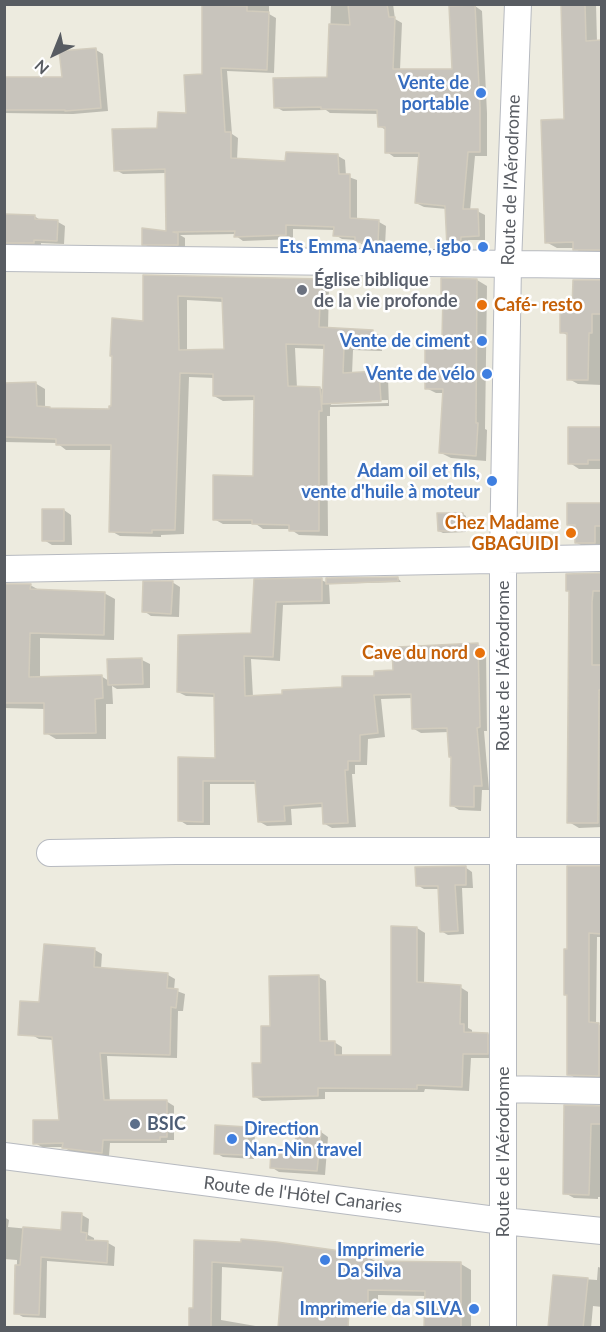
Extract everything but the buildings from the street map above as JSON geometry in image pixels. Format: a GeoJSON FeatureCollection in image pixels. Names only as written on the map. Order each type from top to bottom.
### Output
{"type":"FeatureCollection","features":[{"type":"Feature","properties":{"kind":"street","name":"Route de l'Aérodrome"},"geometry":{"type":"LineString","coordinates":[[503,1328],[503,560],[508,264],[518,4]]}},
{"type":"Feature","properties":{"kind":"street"},"geometry":{"type":"LineString","coordinates":[[4,258],[602,265]]}},
{"type":"Feature","properties":{"kind":"street"},"geometry":{"type":"LineString","coordinates":[[4,569],[602,558]]}},
{"type":"Feature","properties":{"kind":"street"},"geometry":{"type":"LineString","coordinates":[[50,853],[176,850],[602,851]]}},
{"type":"Feature","properties":{"kind":"street"},"geometry":{"type":"LineString","coordinates":[[503,1089],[602,1090]]}},
{"type":"Feature","properties":{"kind":"street","name":"Route de l'Hôtel Canaries"},"geometry":{"type":"LineString","coordinates":[[4,1156],[503,1221],[602,1231]]}},
{"type":"Feature","properties":{"kind":"place","name":"Vente de portable"},"geometry":{"type":"Point","coordinates":[481,93]}},
{"type":"Feature","properties":{"kind":"place","name":"Ets Emma Anaeme, igbo"},"geometry":{"type":"Point","coordinates":[483,247]}},
{"type":"Feature","properties":{"kind":"place","name":"Église biblique de la vie profonde"},"geometry":{"type":"Point","coordinates":[302,290]}},
{"type":"Feature","properties":{"kind":"place","name":"Café- resto"},"geometry":{"type":"Point","coordinates":[482,305]}},
{"type":"Feature","properties":{"kind":"place","name":"Vente de ciment"},"geometry":{"type":"Point","coordinates":[482,341]}},
{"type":"Feature","properties":{"kind":"place","name":"Vente de vélo"},"geometry":{"type":"Point","coordinates":[487,374]}},
{"type":"Feature","properties":{"kind":"place","name":"Adam oil et fils, vente d'huile à moteur"},"geometry":{"type":"Point","coordinates":[492,481]}},
{"type":"Feature","properties":{"kind":"place","name":"Chez Madame GBAGUIDI"},"geometry":{"type":"Point","coordinates":[571,533]}},
{"type":"Feature","properties":{"kind":"place","name":"Cave du nord"},"geometry":{"type":"Point","coordinates":[480,653]}},
{"type":"Feature","properties":{"kind":"place","name":"BSIC"},"geometry":{"type":"Point","coordinates":[135,1124]}},
{"type":"Feature","properties":{"kind":"place","name":"Direction Nan-Nin travel"},"geometry":{"type":"Point","coordinates":[232,1139]}},
{"type":"Feature","properties":{"kind":"place","name":"Imprimerie Da Silva"},"geometry":{"type":"Point","coordinates":[325,1260]}},
{"type":"Feature","properties":{"kind":"place","name":"Imprimerie da SILVA"},"geometry":{"type":"Point","coordinates":[474,1309]}}]}
